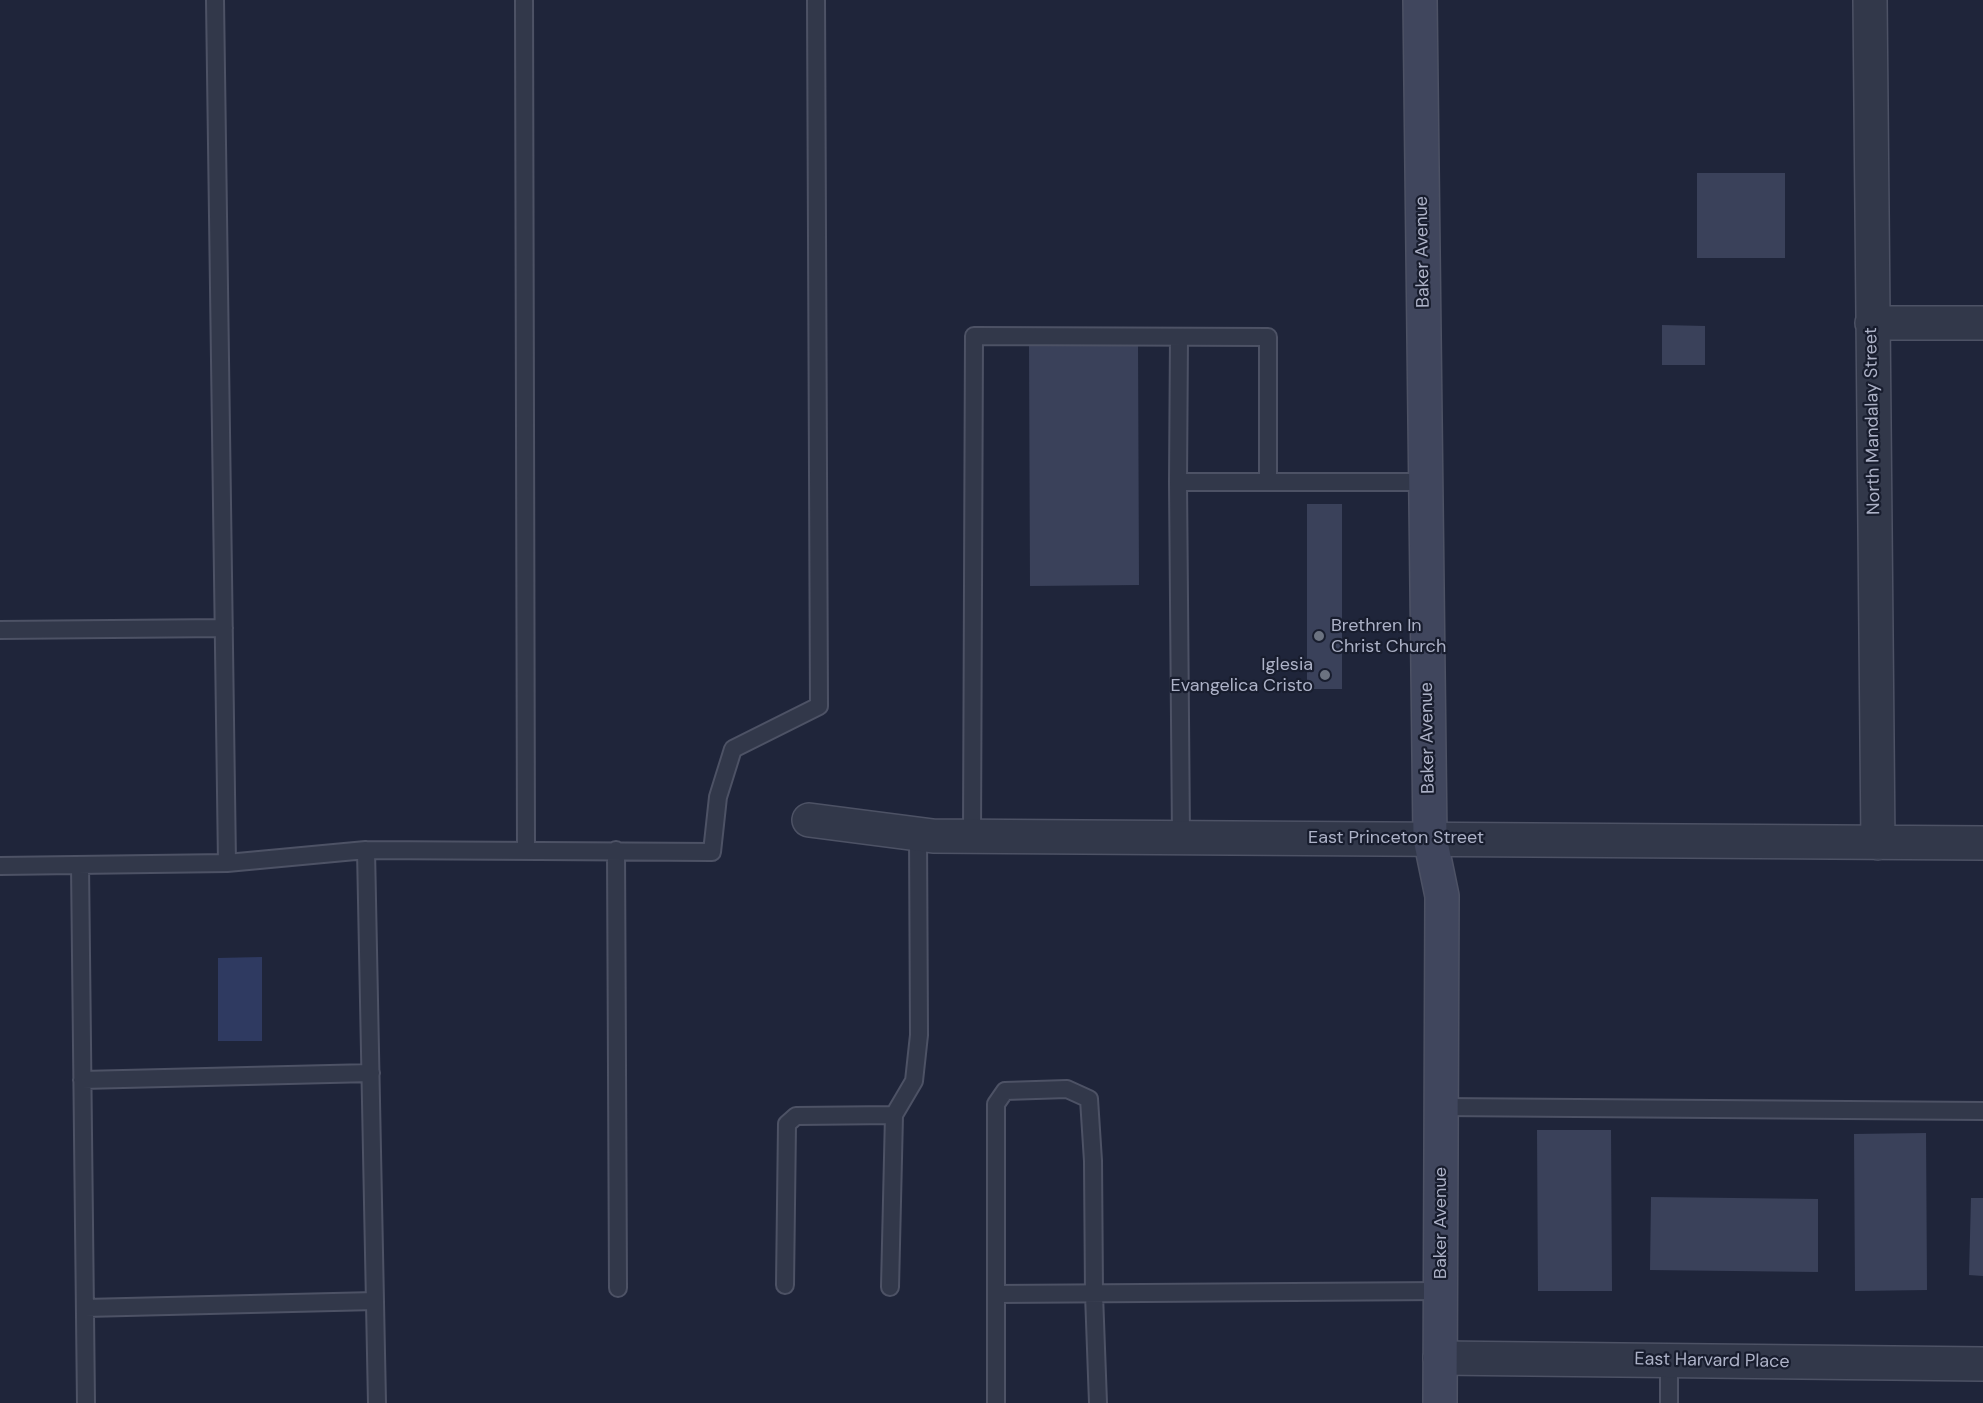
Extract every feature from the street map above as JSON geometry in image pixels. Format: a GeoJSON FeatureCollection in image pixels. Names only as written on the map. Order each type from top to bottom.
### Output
{"type":"FeatureCollection","features":[{"type":"Feature","properties":{"kind":"street","name":"Baker Avenue"},"geometry":{"type":"LineString","coordinates":[[1420,0],[1430,838],[1442,896],[1440,1403]]}},
{"type":"Feature","properties":{"kind":"street","name":"North Mandalay Street"},"geometry":{"type":"LineString","coordinates":[[1870,0],[1878,843]]}},
{"type":"Feature","properties":{"kind":"street"},"geometry":{"type":"LineString","coordinates":[[1872,323],[1983,323]]}},
{"type":"Feature","properties":{"kind":"street","name":"East Princeton Street"},"geometry":{"type":"LineString","coordinates":[[809,820],[933,836],[1983,843]]}},
{"type":"Feature","properties":{"kind":"street","name":"East Harvard Place"},"geometry":{"type":"LineString","coordinates":[[1440,1358],[1983,1364]]}},
{"type":"Feature","properties":{"kind":"lane"},"geometry":{"type":"LineString","coordinates":[[215,0],[227,863]]}},
{"type":"Feature","properties":{"kind":"lane"},"geometry":{"type":"LineString","coordinates":[[524,0],[526,849]]}},
{"type":"Feature","properties":{"kind":"lane"},"geometry":{"type":"LineString","coordinates":[[0,866],[227,863],[366,850],[526,849],[712,852],[718,797],[732,749],[819,706],[816,0]]}},
{"type":"Feature","properties":{"kind":"lane"},"geometry":{"type":"LineString","coordinates":[[972,836],[974,336],[1268,338],[1268,482]]}},
{"type":"Feature","properties":{"kind":"lane"},"geometry":{"type":"LineString","coordinates":[[1179,338],[1181,837]]}},
{"type":"Feature","properties":{"kind":"lane"},"geometry":{"type":"LineString","coordinates":[[1178,482],[1425,482]]}},
{"type":"Feature","properties":{"kind":"lane"},"geometry":{"type":"LineString","coordinates":[[0,630],[224,628]]}},
{"type":"Feature","properties":{"kind":"lane"},"geometry":{"type":"LineString","coordinates":[[890,1287],[894,1115],[914,1081],[919,1035],[918,833]]}},
{"type":"Feature","properties":{"kind":"lane"},"geometry":{"type":"LineString","coordinates":[[366,850],[377,1403]]}},
{"type":"Feature","properties":{"kind":"lane"},"geometry":{"type":"LineString","coordinates":[[616,850],[618,1288]]}},
{"type":"Feature","properties":{"kind":"lane"},"geometry":{"type":"LineString","coordinates":[[80,865],[86,1403]]}},
{"type":"Feature","properties":{"kind":"lane"},"geometry":{"type":"LineString","coordinates":[[82,1080],[370,1073]]}},
{"type":"Feature","properties":{"kind":"lane"},"geometry":{"type":"LineString","coordinates":[[996,1403],[996,1104],[1005,1091],[1066,1089],[1089,1099],[1093,1161],[1098,1403]]}},
{"type":"Feature","properties":{"kind":"lane"},"geometry":{"type":"LineString","coordinates":[[1441,1107],[1983,1112]]}},
{"type":"Feature","properties":{"kind":"lane"},"geometry":{"type":"LineString","coordinates":[[785,1285],[787,1124],[796,1116],[894,1115]]}},
{"type":"Feature","properties":{"kind":"lane"},"geometry":{"type":"LineString","coordinates":[[996,1294],[1441,1291]]}},
{"type":"Feature","properties":{"kind":"lane"},"geometry":{"type":"LineString","coordinates":[[85,1308],[375,1302]]}},
{"type":"Feature","properties":{"kind":"lane"},"geometry":{"type":"LineString","coordinates":[[1669,1361],[1669,1403]]}},
{"type":"Feature","properties":{"kind":"water"},"geometry":{"type":"Polygon","coordinates":[[[262,957],[262,1041],[218,1041],[218,958],[262,957]]]}},
{"type":"Feature","properties":{"kind":"building"},"geometry":{"type":"Polygon","coordinates":[[[1697,173],[1785,173],[1785,258],[1697,258],[1697,173]]]}},
{"type":"Feature","properties":{"kind":"building"},"geometry":{"type":"Polygon","coordinates":[[[1662,325],[1705,326],[1705,365],[1662,365],[1662,325]]]}},
{"type":"Feature","properties":{"kind":"building"},"geometry":{"type":"Polygon","coordinates":[[[1029,346],[1138,346],[1139,585],[1030,586],[1029,346]]]}},
{"type":"Feature","properties":{"kind":"building"},"geometry":{"type":"Polygon","coordinates":[[[1307,504],[1342,504],[1342,689],[1307,689],[1307,504]]]}},
{"type":"Feature","properties":{"kind":"building"},"geometry":{"type":"Polygon","coordinates":[[[1537,1130],[1611,1130],[1612,1291],[1538,1291],[1537,1130]]]}},
{"type":"Feature","properties":{"kind":"building"},"geometry":{"type":"Polygon","coordinates":[[[1926,1133],[1927,1290],[1855,1291],[1854,1134],[1926,1133]]]}},
{"type":"Feature","properties":{"kind":"building"},"geometry":{"type":"Polygon","coordinates":[[[1651,1197],[1818,1199],[1818,1272],[1650,1270],[1651,1197]]]}},
{"type":"Feature","properties":{"kind":"building"},"geometry":{"type":"Polygon","coordinates":[[[1971,1198],[1983,1198],[1983,1276],[1969,1275],[1971,1198]]]}},
{"type":"Feature","properties":{"kind":"place","name":"Brethren In Christ Church"},"geometry":{"type":"Point","coordinates":[1319,636]}},
{"type":"Feature","properties":{"kind":"place","name":"Iglesia Evangelica Cristo"},"geometry":{"type":"Point","coordinates":[1325,675]}}]}
